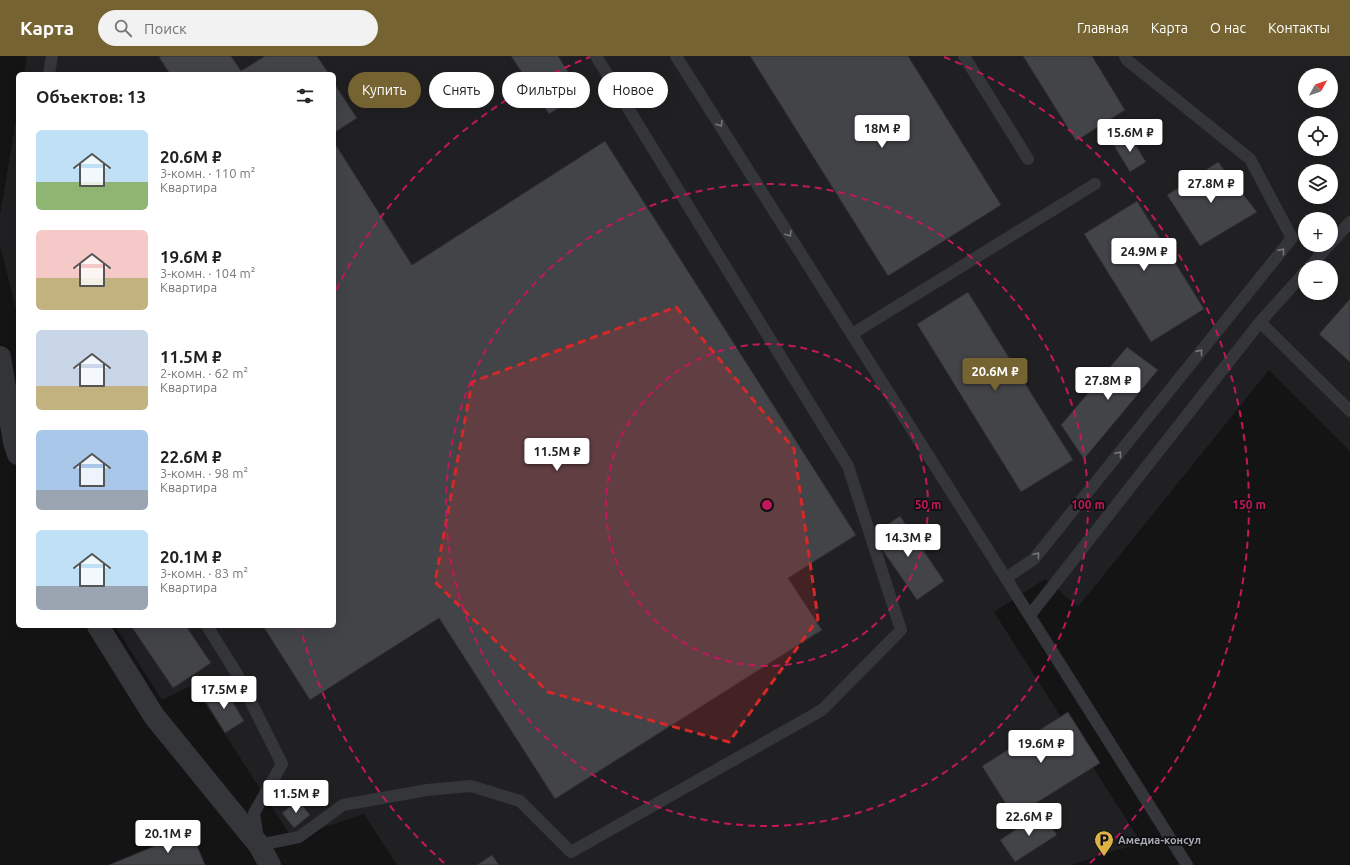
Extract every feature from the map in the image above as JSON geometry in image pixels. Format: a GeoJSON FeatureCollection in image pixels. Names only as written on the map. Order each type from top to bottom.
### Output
{"type":"FeatureCollection","features":[{"type":"Feature","properties":{"kind":"street"},"geometry":{"type":"LineString","coordinates":[[0,357],[16,448]]}},
{"type":"Feature","properties":{"kind":"street"},"geometry":{"type":"LineString","coordinates":[[99,628],[154,716],[259,845],[270,865]]}},
{"type":"Feature","properties":{"kind":"lane"},"geometry":{"type":"LineString","coordinates":[[49,72],[52,56]]}},
{"type":"Feature","properties":{"kind":"lane"},"geometry":{"type":"LineString","coordinates":[[208,628],[238,674],[282,764],[254,814],[259,845],[299,837],[343,805],[427,790],[471,786],[520,801],[571,852],[822,710],[901,630],[848,466],[596,56]]}},
{"type":"Feature","properties":{"kind":"lane"},"geometry":{"type":"LineString","coordinates":[[676,56],[1187,865]]}},
{"type":"Feature","properties":{"kind":"lane"},"geometry":{"type":"LineString","coordinates":[[964,56],[1028,159]]}},
{"type":"Feature","properties":{"kind":"lane"},"geometry":{"type":"LineString","coordinates":[[1006,578],[1034,559],[1292,238],[1250,159],[1127,60],[1125,56]]}},
{"type":"Feature","properties":{"kind":"lane"},"geometry":{"type":"LineString","coordinates":[[852,334],[1096,184]]}},
{"type":"Feature","properties":{"kind":"lane"},"geometry":{"type":"LineString","coordinates":[[1338,235],[1350,222]]}},
{"type":"Feature","properties":{"kind":"lane"},"geometry":{"type":"LineString","coordinates":[[1316,260],[1323,252]]}},
{"type":"Feature","properties":{"kind":"lane"},"geometry":{"type":"LineString","coordinates":[[1030,615],[1260,322],[1298,280]]}},
{"type":"Feature","properties":{"kind":"lane"},"geometry":{"type":"LineString","coordinates":[[1260,322],[1350,411]]}},
{"type":"Feature","properties":{"kind":"highlighted area"},"geometry":{"type":"Polygon","coordinates":[[[676,307],[794,449],[818,619],[729,742],[548,692],[435,582],[472,382],[676,307]]]}},
{"type":"Feature","properties":{"kind":"shaded area"},"geometry":{"type":"Polygon","coordinates":[[[27,56],[1350,56],[1350,451],[1269,370],[1078,607],[1045,579],[994,612],[1142,844],[1116,850],[1072,865],[397,865],[364,814],[292,838],[193,685],[162,700],[116,628],[336,628],[336,72],[24,72],[27,56]]]}},
{"type":"Feature","properties":{"kind":"shaded area"},"geometry":{"type":"Polygon","coordinates":[[[16,120],[16,309],[0,245],[0,215],[16,120]]]}},
{"type":"Feature","properties":{"kind":"building"},"geometry":{"type":"Polygon","coordinates":[[[231,56],[241,71],[265,56],[317,56],[328,72],[169,72],[159,57],[231,56]]]}},
{"type":"Feature","properties":{"kind":"building"},"geometry":{"type":"Polygon","coordinates":[[[511,56],[558,56],[568,72],[521,72],[511,56]]]}},
{"type":"Feature","properties":{"kind":"building"},"geometry":{"type":"Polygon","coordinates":[[[750,56],[908,56],[1001,205],[888,276],[750,56]]]}},
{"type":"Feature","properties":{"kind":"building"},"geometry":{"type":"Polygon","coordinates":[[[1023,56],[1092,56],[1125,110],[1076,141],[1023,56]]]}},
{"type":"Feature","properties":{"kind":"building"},"geometry":{"type":"Polygon","coordinates":[[[336,86],[348,104],[348,108],[350,108],[357,118],[336,132],[336,86]]]}},
{"type":"Feature","properties":{"kind":"building"},"geometry":{"type":"Polygon","coordinates":[[[545,108],[558,108],[549,114],[545,108]]]}},
{"type":"Feature","properties":{"kind":"building"},"geometry":{"type":"Polygon","coordinates":[[[1129,134],[1146,162],[1130,172],[1113,144],[1129,134]]]}},
{"type":"Feature","properties":{"kind":"building"},"geometry":{"type":"Polygon","coordinates":[[[605,141],[856,535],[788,578],[822,630],[555,799],[439,618],[310,700],[264,628],[336,628],[336,145],[412,265],[605,141]]]}},
{"type":"Feature","properties":{"kind":"building"},"geometry":{"type":"Polygon","coordinates":[[[1218,162],[1257,212],[1200,246],[1167,195],[1218,162]]]}},
{"type":"Feature","properties":{"kind":"building"},"geometry":{"type":"Polygon","coordinates":[[[1137,201],[1204,309],[1151,342],[1084,234],[1137,201]]]}},
{"type":"Feature","properties":{"kind":"building"},"geometry":{"type":"Polygon","coordinates":[[[968,292],[1073,460],[1021,492],[917,324],[968,292]]]}},
{"type":"Feature","properties":{"kind":"building"},"geometry":{"type":"Polygon","coordinates":[[[1350,299],[1350,362],[1319,334],[1350,299]]]}},
{"type":"Feature","properties":{"kind":"building"},"geometry":{"type":"Polygon","coordinates":[[[1127,347],[1158,370],[1084,459],[1061,425],[1127,347]]]}},
{"type":"Feature","properties":{"kind":"building"},"geometry":{"type":"Polygon","coordinates":[[[900,516],[944,581],[917,600],[872,535],[900,516]]]}},
{"type":"Feature","properties":{"kind":"building"},"geometry":{"type":"Polygon","coordinates":[[[132,628],[187,628],[211,663],[173,688],[132,628]]]}},
{"type":"Feature","properties":{"kind":"building"},"geometry":{"type":"Polygon","coordinates":[[[224,687],[244,721],[225,733],[204,699],[224,687]]]}},
{"type":"Feature","properties":{"kind":"building"},"geometry":{"type":"Polygon","coordinates":[[[1068,712],[1100,763],[1014,817],[982,766],[1068,712]]]}},
{"type":"Feature","properties":{"kind":"building"},"geometry":{"type":"Polygon","coordinates":[[[298,800],[310,815],[294,828],[282,813],[298,800]]]}},
{"type":"Feature","properties":{"kind":"building"},"geometry":{"type":"Polygon","coordinates":[[[1042,812],[1057,835],[1015,862],[1000,840],[1042,812]]]}},
{"type":"Feature","properties":{"kind":"building"},"geometry":{"type":"Polygon","coordinates":[[[191,831],[205,865],[109,865],[191,831]]]}},
{"type":"Feature","properties":{"kind":"building"},"geometry":{"type":"Polygon","coordinates":[[[492,855],[499,865],[477,865],[492,855]]]}},
{"type":"Feature","properties":{"kind":"place","name":"Амедиа-консул"},"geometry":{"type":"Point","coordinates":[1104,857]}}]}
